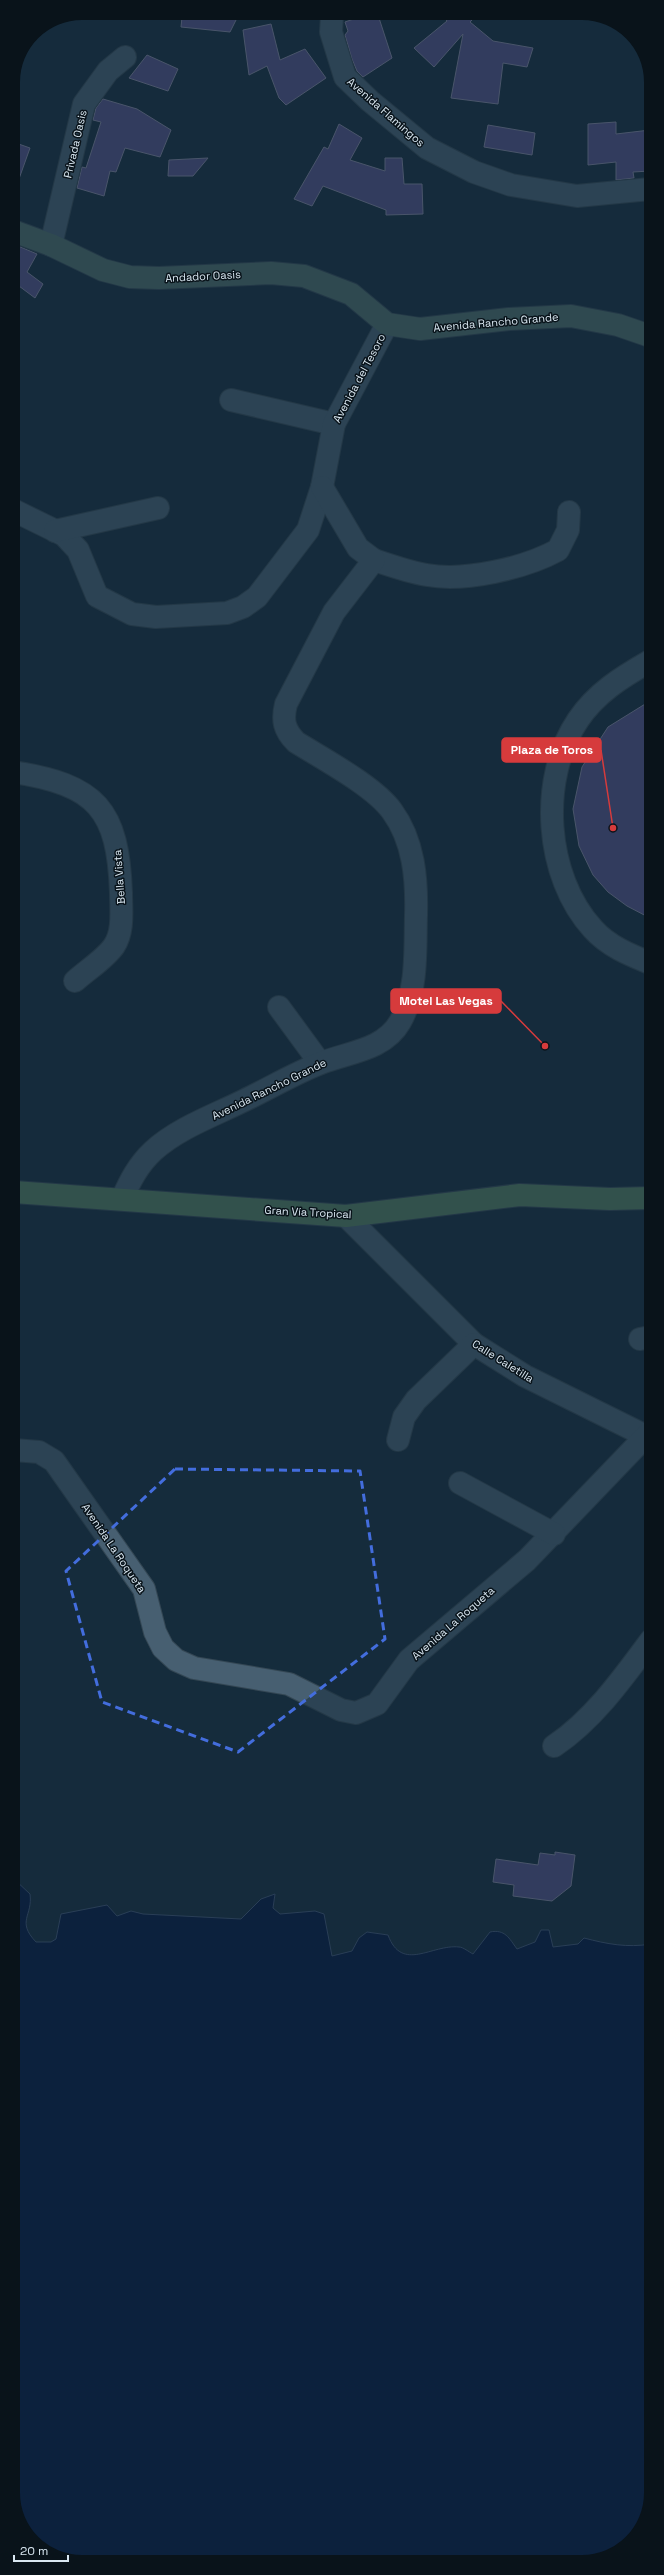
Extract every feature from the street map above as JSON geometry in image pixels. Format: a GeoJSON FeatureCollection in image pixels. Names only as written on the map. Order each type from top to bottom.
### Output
{"type":"FeatureCollection","features":[{"type":"Feature","properties":{"kind":"main road","name":"Gran Vía Tropical"},"geometry":{"type":"LineString","coordinates":[[20,1192],[346,1216],[520,1195],[610,1199],[644,1198]]}},
{"type":"Feature","properties":{"kind":"street","name":"Avenida Flamingos"},"geometry":{"type":"LineString","coordinates":[[332,20],[331,32],[346,77],[370,101],[427,148],[474,172],[512,185],[577,196],[644,190]]}},
{"type":"Feature","properties":{"kind":"street","name":"Privada Oasis"},"geometry":{"type":"LineString","coordinates":[[51,245],[84,104],[108,71],[124,57]]}},
{"type":"Feature","properties":{"kind":"street","name":"Andador Oasis"},"geometry":{"type":"LineString","coordinates":[[20,234],[51,245],[103,270],[130,277],[159,278],[272,273],[304,276],[351,294],[387,324]]}},
{"type":"Feature","properties":{"kind":"street","name":"Avenida Rancho Grande"},"geometry":{"type":"LineString","coordinates":[[387,324],[420,329],[509,319],[571,316],[618,325],[644,334]]}},
{"type":"Feature","properties":{"kind":"street","name":"Avenida del Tesoro"},"geometry":{"type":"LineString","coordinates":[[20,514],[64,535],[78,550],[97,596],[132,614],[156,617],[227,613],[243,607],[268,586],[308,530],[322,488],[334,424],[387,324]]}},
{"type":"Feature","properties":{"kind":"street"},"geometry":{"type":"LineString","coordinates":[[231,400],[334,424]]}},
{"type":"Feature","properties":{"kind":"street"},"geometry":{"type":"LineString","coordinates":[[322,488],[358,548],[374,560],[429,576],[475,575],[511,568],[558,550],[568,530],[569,512]]}},
{"type":"Feature","properties":{"kind":"street"},"geometry":{"type":"LineString","coordinates":[[55,531],[158,508]]}},
{"type":"Feature","properties":{"kind":"street","name":"Avenida Rancho Grande"},"geometry":{"type":"LineString","coordinates":[[122,1199],[136,1170],[154,1150],[177,1134],[320,1063],[374,1046],[391,1035],[401,1021],[408,1003],[414,963],[417,879],[408,843],[392,811],[374,793],[296,742],[287,733],[283,716],[286,704],[334,612],[374,560]]}},
{"type":"Feature","properties":{"kind":"street"},"geometry":{"type":"LineString","coordinates":[[644,664],[624,676],[596,698],[577,720],[563,750],[555,782],[553,812],[555,843],[561,874],[573,904],[594,930],[623,951],[644,960]]}},
{"type":"Feature","properties":{"kind":"street","name":"Bella Vista"},"geometry":{"type":"LineString","coordinates":[[20,773],[46,777],[73,787],[86,795],[92,800],[108,821],[117,842],[122,923],[114,946],[75,981]]}},
{"type":"Feature","properties":{"kind":"street"},"geometry":{"type":"LineString","coordinates":[[279,1007],[320,1063]]}},
{"type":"Feature","properties":{"kind":"street","name":"Calle Caletilla"},"geometry":{"type":"LineString","coordinates":[[346,1216],[474,1344],[524,1376],[644,1435]]}},
{"type":"Feature","properties":{"kind":"street"},"geometry":{"type":"LineString","coordinates":[[398,1440],[404,1417],[416,1400],[474,1344]]}},
{"type":"Feature","properties":{"kind":"street","name":"Avenida La Roqueta"},"geometry":{"type":"LineString","coordinates":[[20,1450],[39,1452],[54,1461],[144,1589],[155,1632],[163,1648],[176,1660],[194,1668],[289,1684],[341,1710],[356,1713],[377,1704],[409,1660],[527,1560],[644,1441]]}},
{"type":"Feature","properties":{"kind":"street"},"geometry":{"type":"LineString","coordinates":[[460,1483],[554,1534]]}},
{"type":"Feature","properties":{"kind":"street"},"geometry":{"type":"LineString","coordinates":[[554,1746],[574,1733],[627,1672],[644,1648]]}},
{"type":"Feature","properties":{"kind":"highlighted area"},"geometry":{"type":"Polygon","coordinates":[[[175,1469],[360,1471],[385,1639],[238,1752],[102,1702],[66,1571],[175,1469]]]}},
{"type":"Feature","properties":{"kind":"water"},"geometry":{"type":"Polygon","coordinates":[[[20,1885],[30,1894],[26,1923],[30,1935],[36,1942],[51,1942],[56,1939],[61,1914],[107,1905],[117,1916],[131,1911],[143,1914],[241,1919],[261,1899],[275,1894],[273,1908],[280,1914],[315,1911],[324,1914],[332,1956],[352,1951],[359,1938],[367,1932],[388,1935],[394,1946],[401,1952],[409,1955],[449,1947],[459,1947],[473,1954],[490,1932],[495,1931],[506,1935],[517,1949],[535,1942],[541,1930],[549,1930],[553,1947],[578,1944],[584,1938],[617,1945],[644,1945],[644,2493],[643,2505],[639,2516],[636,2524],[629,2534],[613,2547],[602,2552],[582,2555],[78,2555],[66,2553],[41,2540],[28,2524],[21,2505],[20,2493],[20,1885]]]}},
{"type":"Feature","properties":{"kind":"building"},"geometry":{"type":"Polygon","coordinates":[[[182,20],[236,20],[230,32],[181,27],[182,20]]]}},
{"type":"Feature","properties":{"kind":"building"},"geometry":{"type":"Polygon","coordinates":[[[351,20],[380,20],[392,58],[363,77],[357,71],[352,59],[345,35],[348,31],[345,22],[351,20]]]}},
{"type":"Feature","properties":{"kind":"building"},"geometry":{"type":"Polygon","coordinates":[[[446,20],[472,20],[470,22],[493,41],[533,48],[527,67],[503,63],[498,104],[451,98],[463,34],[434,67],[414,48],[447,21],[446,20]]]}},
{"type":"Feature","properties":{"kind":"building"},"geometry":{"type":"Polygon","coordinates":[[[271,24],[280,60],[305,49],[326,78],[286,105],[279,98],[267,66],[249,75],[243,30],[271,24]]]}},
{"type":"Feature","properties":{"kind":"building"},"geometry":{"type":"Polygon","coordinates":[[[147,55],[178,69],[168,91],[129,78],[147,55]]]}},
{"type":"Feature","properties":{"kind":"building"},"geometry":{"type":"Polygon","coordinates":[[[103,99],[137,109],[171,130],[160,157],[125,148],[116,172],[110,171],[104,196],[77,188],[82,167],[86,168],[101,122],[93,120],[96,108],[103,99]]]}},
{"type":"Feature","properties":{"kind":"building"},"geometry":{"type":"Polygon","coordinates":[[[616,122],[616,134],[644,131],[644,171],[633,172],[634,178],[616,180],[616,162],[588,165],[588,124],[616,122]]]}},
{"type":"Feature","properties":{"kind":"building"},"geometry":{"type":"Polygon","coordinates":[[[339,124],[362,138],[350,160],[385,171],[385,158],[402,158],[404,184],[422,184],[423,214],[386,215],[386,210],[323,186],[312,206],[294,199],[324,147],[328,149],[339,124]]]}},
{"type":"Feature","properties":{"kind":"building"},"geometry":{"type":"Polygon","coordinates":[[[488,125],[535,133],[532,155],[484,147],[488,125]]]}},
{"type":"Feature","properties":{"kind":"building"},"geometry":{"type":"Polygon","coordinates":[[[20,144],[30,148],[20,176],[20,144]]]}},
{"type":"Feature","properties":{"kind":"building"},"geometry":{"type":"Polygon","coordinates":[[[208,158],[193,176],[168,176],[169,160],[208,158]]]}},
{"type":"Feature","properties":{"kind":"building"},"geometry":{"type":"Polygon","coordinates":[[[20,247],[37,254],[27,272],[43,284],[35,298],[20,287],[20,247]]]}},
{"type":"Feature","properties":{"kind":"building"},"geometry":{"type":"Polygon","coordinates":[[[644,705],[644,915],[627,906],[608,892],[593,875],[579,846],[573,809],[582,767],[608,727],[644,705]]]}},
{"type":"Feature","properties":{"kind":"building"},"geometry":{"type":"Polygon","coordinates":[[[555,1852],[575,1855],[571,1886],[552,1901],[513,1896],[514,1885],[493,1882],[496,1859],[538,1865],[540,1853],[555,1855],[555,1852]]]}},
{"type":"Feature","properties":{"kind":"place","name":"Plaza de Toros"},"geometry":{"type":"Point","coordinates":[613,828]}},
{"type":"Feature","properties":{"kind":"place","name":"Motel Las Vegas"},"geometry":{"type":"Point","coordinates":[545,1046]}}]}
